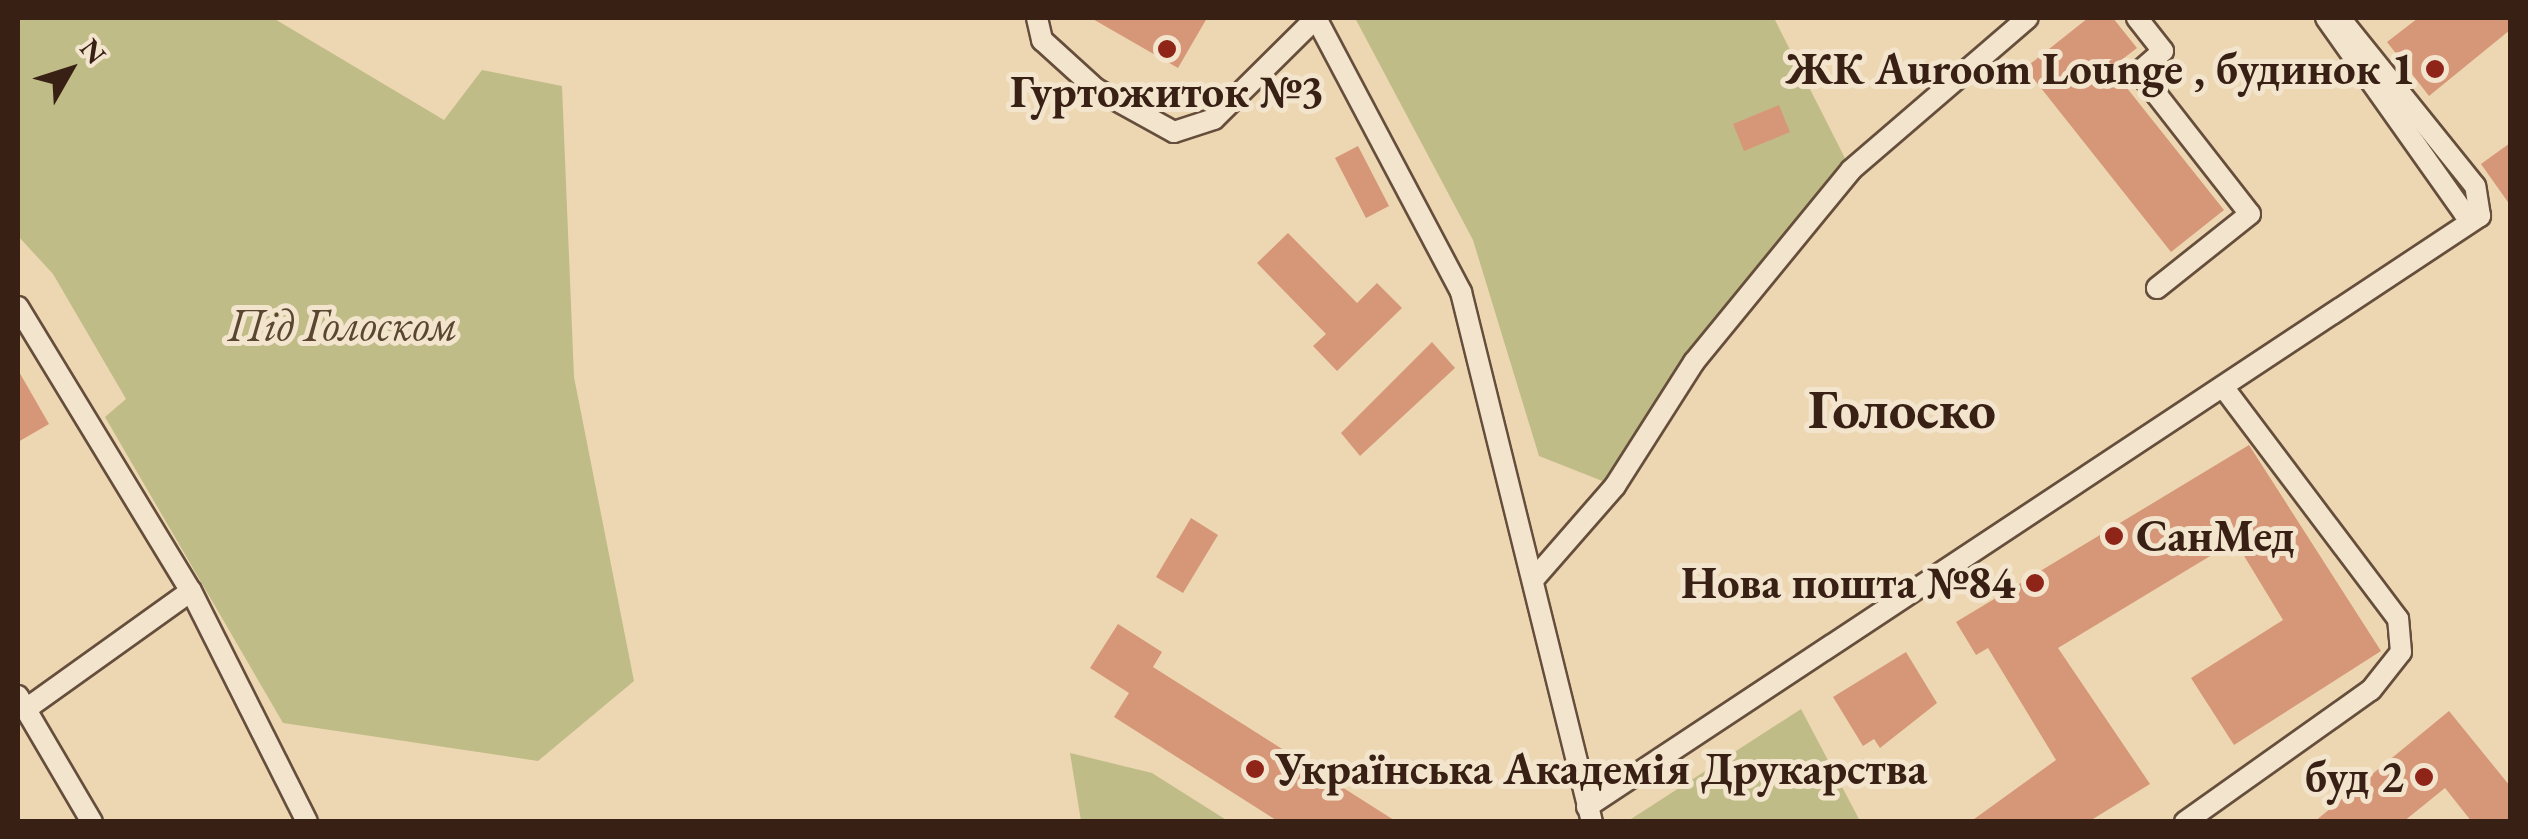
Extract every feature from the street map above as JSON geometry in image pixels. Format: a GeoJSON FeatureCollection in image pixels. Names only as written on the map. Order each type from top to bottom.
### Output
{"type":"FeatureCollection","features":[{"type":"Feature","properties":{"kind":"street"},"geometry":{"type":"LineString","coordinates":[[1036,18],[1042,40],[1096,89],[1174,132],[1214,119],[1316,18],[1460,292],[1589,814],[2226,391],[2480,216]]}},
{"type":"Feature","properties":{"kind":"street"},"geometry":{"type":"LineString","coordinates":[[1533,580],[1615,486],[1694,362],[1851,170],[2028,18]]}},
{"type":"Feature","properties":{"kind":"street"},"geometry":{"type":"LineString","coordinates":[[2136,18],[2162,51],[2139,72],[2250,214],[2156,288]]}},
{"type":"Feature","properties":{"kind":"street"},"geometry":{"type":"LineString","coordinates":[[2326,18],[2464,213],[2480,216]]}},
{"type":"Feature","properties":{"kind":"street"},"geometry":{"type":"LineString","coordinates":[[2340,18],[2474,186],[2480,216]]}},
{"type":"Feature","properties":{"kind":"street"},"geometry":{"type":"LineString","coordinates":[[18,308],[191,591],[307,822]]}},
{"type":"Feature","properties":{"kind":"street"},"geometry":{"type":"LineString","coordinates":[[2185,822],[2370,690],[2401,652],[2398,618],[2226,391]]}},
{"type":"Feature","properties":{"kind":"street"},"geometry":{"type":"LineString","coordinates":[[92,822],[22,702],[191,591]]}},
{"type":"Feature","properties":{"kind":"green space","name":"Під Голоском"},"geometry":{"type":"Polygon","coordinates":[[[18,18],[273,18],[444,120],[482,70],[562,86],[574,377],[634,681],[538,761],[283,723],[105,417],[126,399],[53,274],[18,236],[18,18]]]}},
{"type":"Feature","properties":{"kind":"green space"},"geometry":{"type":"Polygon","coordinates":[[[1355,18],[1774,18],[1851,170],[1696,352],[1615,486],[1539,456],[1473,240],[1355,18]]]}},
{"type":"Feature","properties":{"kind":"green space"},"geometry":{"type":"Polygon","coordinates":[[[1801,709],[1860,821],[1628,821],[1801,709]]]}},
{"type":"Feature","properties":{"kind":"green space"},"geometry":{"type":"Polygon","coordinates":[[[1070,753],[1152,773],[1228,821],[1081,821],[1070,753]]]}},
{"type":"Feature","properties":{"kind":"building","name":"Гуртожиток №3"},"geometry":{"type":"Polygon","coordinates":[[[1091,18],[1207,18],[1178,68],[1091,18]]]}},
{"type":"Feature","properties":{"kind":"building"},"geometry":{"type":"Polygon","coordinates":[[[2088,18],[2113,18],[2137,48],[2111,68],[2224,210],[2171,252],[2025,68],[2088,18]]]}},
{"type":"Feature","properties":{"kind":"building","name":"ЖК Auroom Lounge , будинок 1"},"geometry":{"type":"Polygon","coordinates":[[[2418,18],[2510,18],[2510,30],[2429,96],[2387,42],[2418,18]]]}},
{"type":"Feature","properties":{"kind":"building"},"geometry":{"type":"Polygon","coordinates":[[[1779,105],[1790,132],[1744,151],[1733,124],[1779,105]]]}},
{"type":"Feature","properties":{"kind":"building"},"geometry":{"type":"Polygon","coordinates":[[[2510,143],[2510,205],[2481,164],[2510,143]]]}},
{"type":"Feature","properties":{"kind":"building"},"geometry":{"type":"Polygon","coordinates":[[[1358,146],[1389,206],[1366,218],[1335,158],[1358,146]]]}},
{"type":"Feature","properties":{"kind":"building"},"geometry":{"type":"Polygon","coordinates":[[[1288,233],[1357,303],[1377,283],[1402,308],[1337,371],[1313,346],[1326,334],[1257,263],[1288,233]]]}},
{"type":"Feature","properties":{"kind":"building"},"geometry":{"type":"Polygon","coordinates":[[[1432,342],[1455,368],[1360,456],[1341,433],[1432,342]]]}},
{"type":"Feature","properties":{"kind":"building"},"geometry":{"type":"Polygon","coordinates":[[[18,370],[49,424],[18,442],[18,370]]]}},
{"type":"Feature","properties":{"kind":"building"},"geometry":{"type":"Polygon","coordinates":[[[2249,445],[2381,651],[2234,745],[2191,678],[2283,620],[2235,541],[2058,648],[2150,784],[2088,822],[1970,822],[2056,760],[1988,648],[1976,655],[1956,622],[2249,445]]]}},
{"type":"Feature","properties":{"kind":"building"},"geometry":{"type":"Polygon","coordinates":[[[1191,518],[1218,535],[1183,593],[1156,577],[1191,518]]]}},
{"type":"Feature","properties":{"kind":"building","name":"Українська Академія Друкарства"},"geometry":{"type":"Polygon","coordinates":[[[1118,624],[1162,652],[1153,667],[1397,822],[1279,822],[1114,717],[1129,693],[1090,668],[1118,624]]]}},
{"type":"Feature","properties":{"kind":"building"},"geometry":{"type":"Polygon","coordinates":[[[1906,652],[1937,703],[1880,748],[1874,739],[1863,746],[1833,697],[1906,652]]]}},
{"type":"Feature","properties":{"kind":"building","name":"буд 2"},"geometry":{"type":"Polygon","coordinates":[[[2449,711],[2510,786],[2510,822],[2472,822],[2445,788],[2403,822],[2314,822],[2449,711]]]}},
{"type":"Feature","properties":{"kind":"place","name":"Гуртожиток №3"},"geometry":{"type":"Point","coordinates":[1167,49]}},
{"type":"Feature","properties":{"kind":"place","name":"ЖК Auroom Lounge , будинок 1"},"geometry":{"type":"Point","coordinates":[2435,69]}},
{"type":"Feature","properties":{"kind":"place","name":"СанМед"},"geometry":{"type":"Point","coordinates":[2114,536]}},
{"type":"Feature","properties":{"kind":"place","name":"Нова пошта №84"},"geometry":{"type":"Point","coordinates":[2035,583]}},
{"type":"Feature","properties":{"kind":"place","name":"Українська Академія Друкарства"},"geometry":{"type":"Point","coordinates":[1255,769]}},
{"type":"Feature","properties":{"kind":"place","name":"буд 2"},"geometry":{"type":"Point","coordinates":[2424,777]}},
{"type":"Feature","properties":{"kind":"district","name":"Голоско"},"geometry":{"type":"Point","coordinates":[1902,409]}}]}
